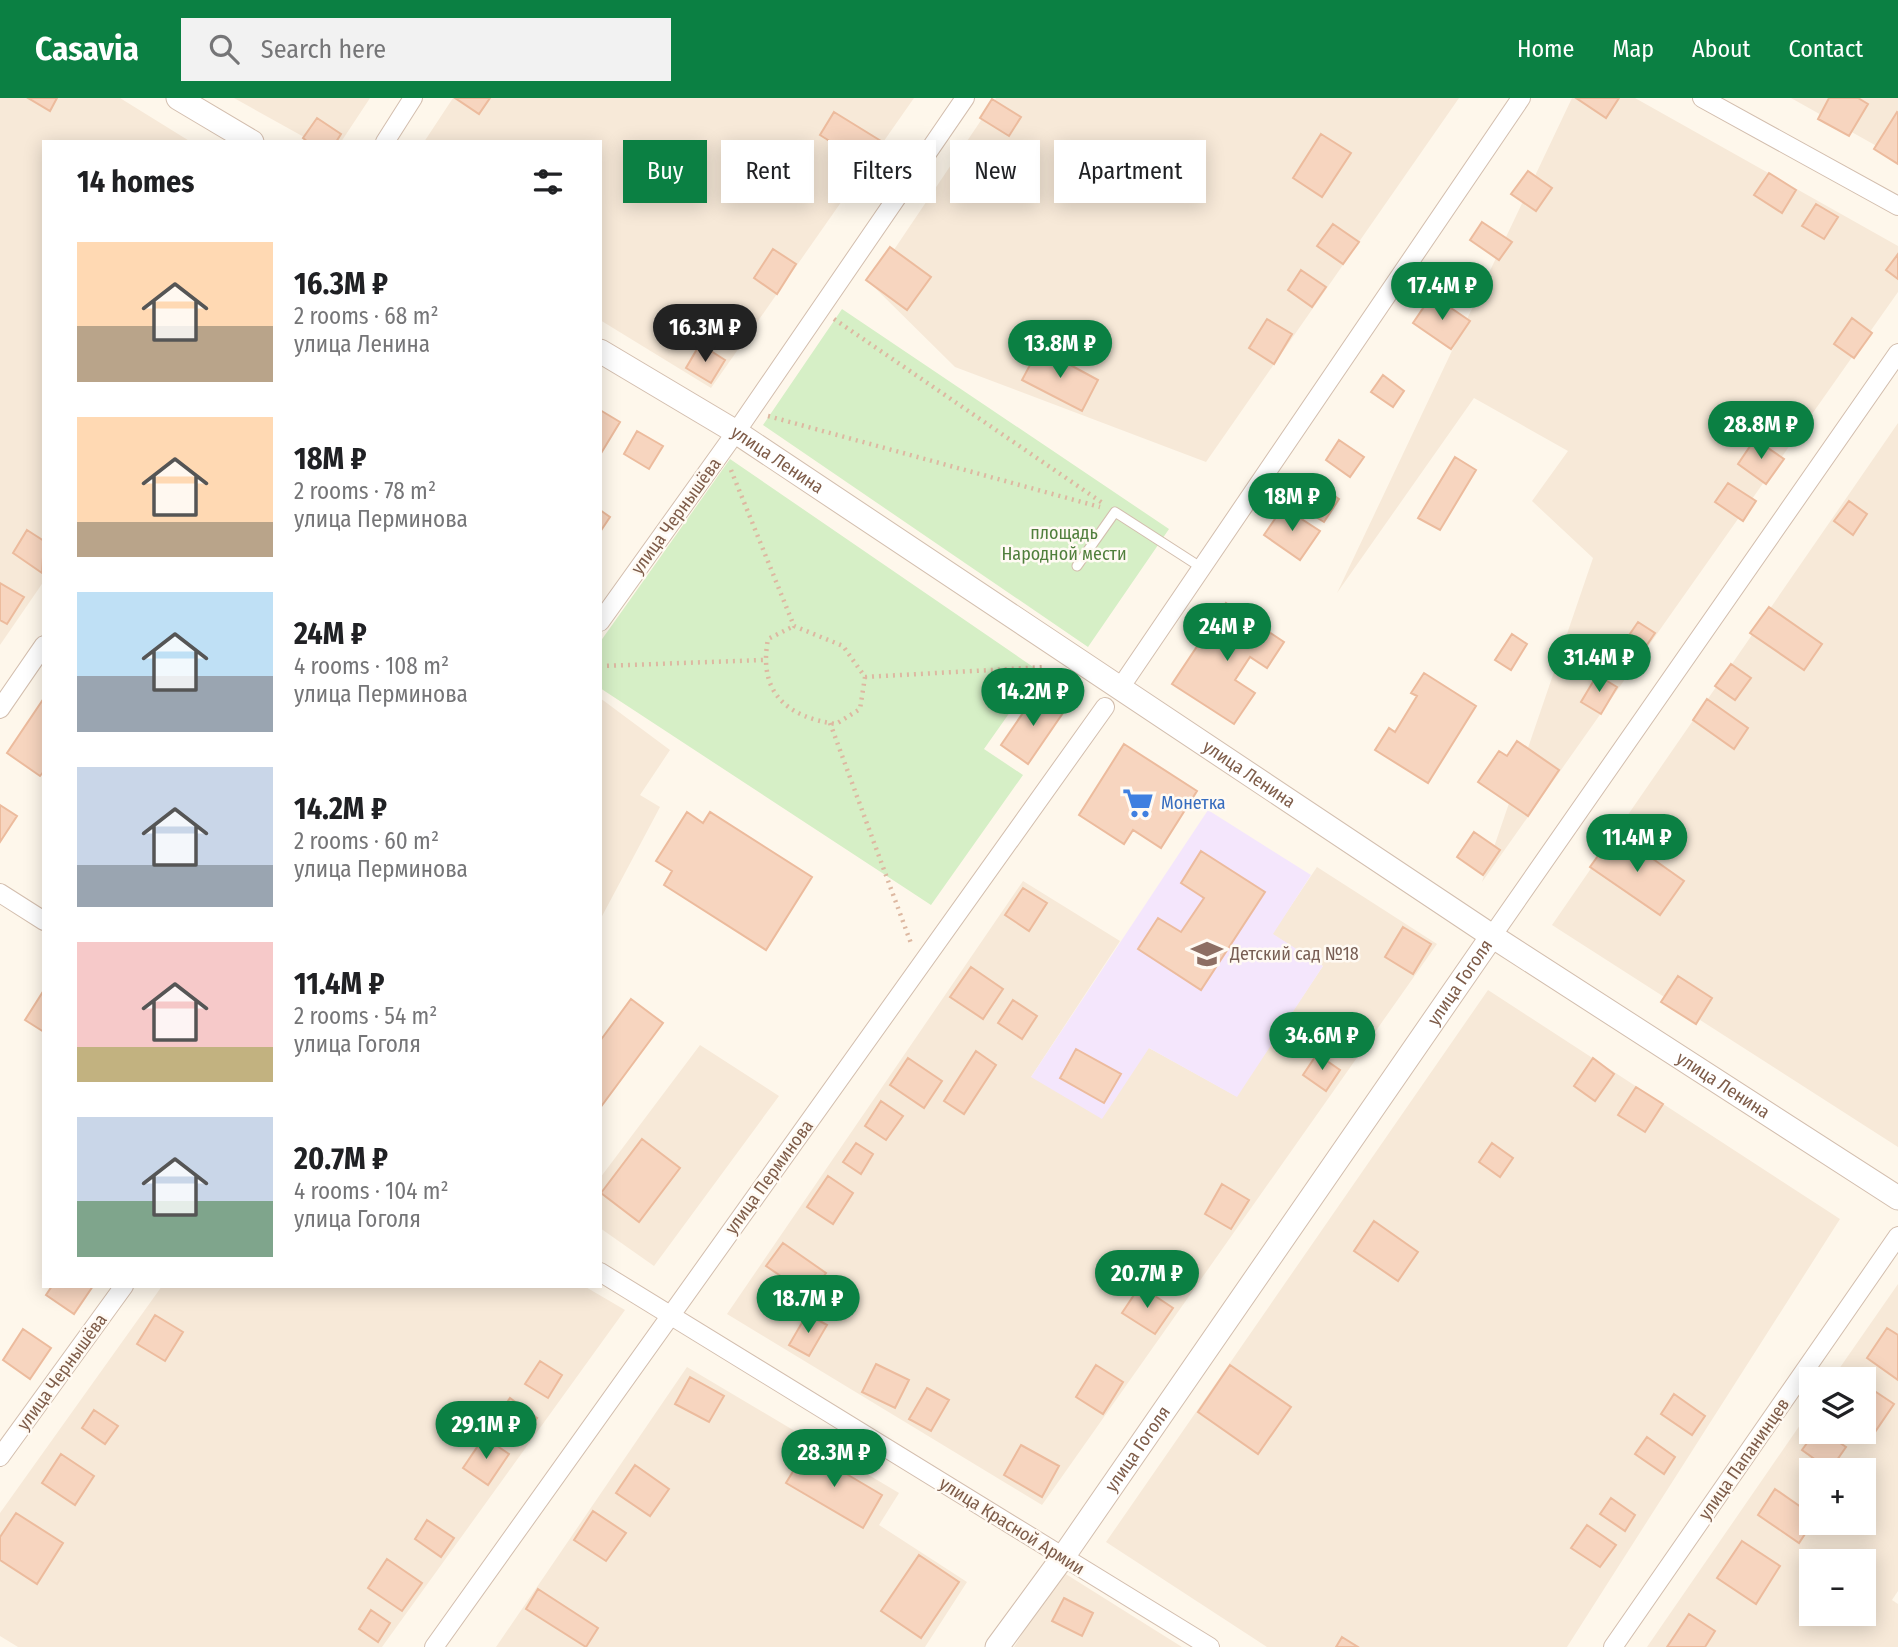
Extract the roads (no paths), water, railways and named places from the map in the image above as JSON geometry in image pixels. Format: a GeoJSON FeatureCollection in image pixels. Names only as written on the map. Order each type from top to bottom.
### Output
{"type":"FeatureCollection","features":[{"type":"Feature","properties":{"kind":"street"},"geometry":{"type":"LineString","coordinates":[[178,98],[249,140]]}},
{"type":"Feature","properties":{"kind":"street"},"geometry":{"type":"LineString","coordinates":[[386,140],[413,98]]}},
{"type":"Feature","properties":{"kind":"street","name":"улица Чернышёва"},"geometry":{"type":"LineString","coordinates":[[602,618],[750,411],[965,98]]}},
{"type":"Feature","properties":{"kind":"street"},"geometry":{"type":"LineString","coordinates":[[1120,688],[1521,98]]}},
{"type":"Feature","properties":{"kind":"street"},"geometry":{"type":"LineString","coordinates":[[1702,98],[1898,206]]}},
{"type":"Feature","properties":{"kind":"street","name":"улица Ленина"},"geometry":{"type":"LineString","coordinates":[[602,352],[729,441],[1120,688],[1492,936],[1898,1198]]}},
{"type":"Feature","properties":{"kind":"street","name":"улица Гоголя"},"geometry":{"type":"LineString","coordinates":[[997,1647],[1063,1557],[1898,353]]}},
{"type":"Feature","properties":{"kind":"street"},"geometry":{"type":"LineString","coordinates":[[0,709],[42,648]]}},
{"type":"Feature","properties":{"kind":"street","name":"улица Перминова"},"geometry":{"type":"LineString","coordinates":[[434,1647],[1105,707]]}},
{"type":"Feature","properties":{"kind":"street"},"geometry":{"type":"LineString","coordinates":[[0,893],[42,920]]}},
{"type":"Feature","properties":{"kind":"street","name":"улица Папанинцев"},"geometry":{"type":"LineString","coordinates":[[1613,1647],[1898,1236]]}},
{"type":"Feature","properties":{"kind":"street","name":"улица Красной Армии"},"geometry":{"type":"LineString","coordinates":[[602,1273],[1210,1647]]}},
{"type":"Feature","properties":{"kind":"street","name":"улица Чернышёва"},"geometry":{"type":"LineString","coordinates":[[0,1457],[123,1288]]}},
{"type":"Feature","properties":{"kind":"lane"},"geometry":{"type":"LineString","coordinates":[[1077,566],[1115,512],[1202,568]]}},
{"type":"Feature","properties":{"kind":"place","name":"Монетка"},"geometry":{"type":"Point","coordinates":[1138,803]}},
{"type":"Feature","properties":{"kind":"place","name":"Детский сад №18"},"geometry":{"type":"Point","coordinates":[1207,954]}},
{"type":"Feature","properties":{"kind":"park label","name":"площадь Народной мести"},"geometry":{"type":"Point","coordinates":[1064,543]}}]}
